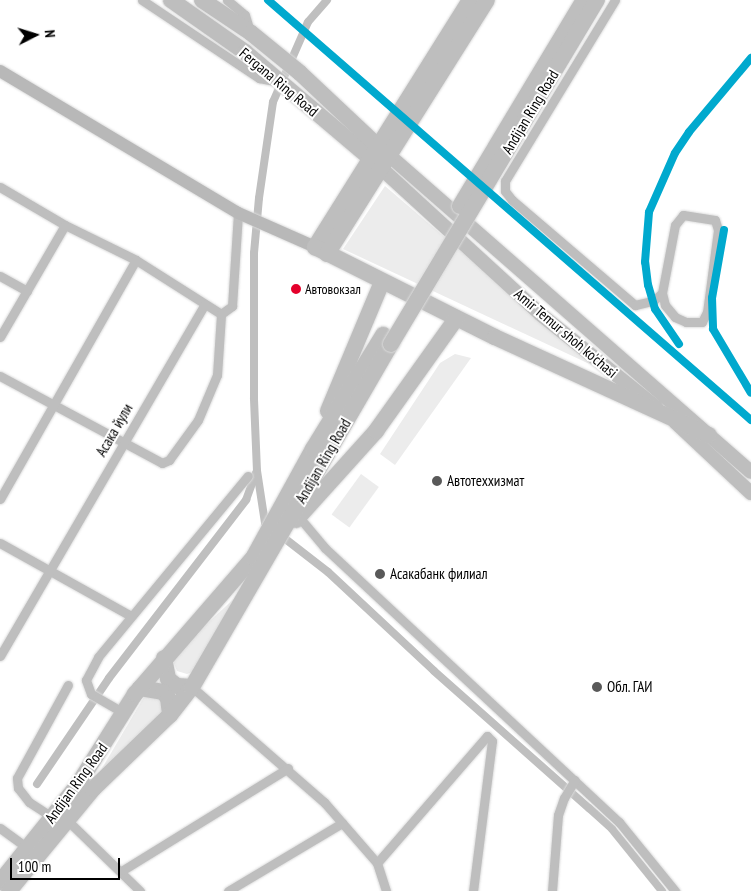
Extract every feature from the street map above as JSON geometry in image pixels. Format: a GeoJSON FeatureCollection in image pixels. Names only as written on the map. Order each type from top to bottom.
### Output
{"type":"FeatureCollection","features":[{"type":"Feature","properties":{"kind":"highway","name":"Fergana Ring Road"},"geometry":{"type":"LineString","coordinates":[[170,0],[245,52],[294,94],[387,163]]}},
{"type":"Feature","properties":{"kind":"highway","name":"Fergana Ring Road"},"geometry":{"type":"LineString","coordinates":[[202,0],[250,28],[300,73],[373,151]]}},
{"type":"Feature","properties":{"kind":"highway"},"geometry":{"type":"LineString","coordinates":[[321,250],[373,151],[470,0]]}},
{"type":"Feature","properties":{"kind":"highway"},"geometry":{"type":"LineString","coordinates":[[321,250],[387,163],[487,0]]}},
{"type":"Feature","properties":{"kind":"highway","name":"Andijan Ring Road"},"geometry":{"type":"LineString","coordinates":[[0,882],[28,848],[170,715],[192,687],[273,546],[387,340],[584,0]]}},
{"type":"Feature","properties":{"kind":"highway","name":"Andijan Ring Road"},"geometry":{"type":"LineString","coordinates":[[9,891],[60,818],[117,709],[140,688],[252,558],[314,449],[387,340],[597,0]]}},
{"type":"Feature","properties":{"kind":"highway"},"geometry":{"type":"LineString","coordinates":[[321,250],[456,319],[709,435]]}},
{"type":"Feature","properties":{"kind":"highway"},"geometry":{"type":"LineString","coordinates":[[314,449],[382,282]]}},
{"type":"Feature","properties":{"kind":"highway"},"geometry":{"type":"LineString","coordinates":[[273,546],[376,431],[456,319]]}},
{"type":"Feature","properties":{"kind":"highway"},"geometry":{"type":"LineString","coordinates":[[164,658],[168,680],[178,686],[192,687]]}},
{"type":"Feature","properties":{"kind":"highway"},"geometry":{"type":"LineString","coordinates":[[140,688],[163,692],[168,698],[170,715]]}},
{"type":"Feature","properties":{"kind":"main road"},"geometry":{"type":"LineString","coordinates":[[0,71],[241,214],[267,228],[321,250]]}},
{"type":"Feature","properties":{"kind":"main road","name":"Amir Temur shoh ko'chasi"},"geometry":{"type":"LineString","coordinates":[[387,163],[540,314],[673,420],[751,493]]}},
{"type":"Feature","properties":{"kind":"main road","name":"Amir Temur shoh ko'chasi"},"geometry":{"type":"LineString","coordinates":[[387,163],[751,472]]}},
{"type":"Feature","properties":{"kind":"street"},"geometry":{"type":"LineString","coordinates":[[142,0],[259,78],[280,82]]}},
{"type":"Feature","properties":{"kind":"street"},"geometry":{"type":"LineString","coordinates":[[227,0],[245,15],[250,28]]}},
{"type":"Feature","properties":{"kind":"street"},"geometry":{"type":"LineString","coordinates":[[615,0],[505,180],[505,191],[512,200],[635,305],[653,301],[662,294],[675,225],[683,215],[714,220],[718,230],[707,312],[702,322],[686,322],[675,317],[665,305],[662,294]]}},
{"type":"Feature","properties":{"kind":"street"},"geometry":{"type":"LineString","coordinates":[[0,187],[65,225],[136,260],[221,314]]}},
{"type":"Feature","properties":{"kind":"street"},"geometry":{"type":"LineString","coordinates":[[221,314],[232,306],[241,214]]}},
{"type":"Feature","properties":{"kind":"street"},"geometry":{"type":"LineString","coordinates":[[0,337],[65,225]]}},
{"type":"Feature","properties":{"kind":"street"},"geometry":{"type":"LineString","coordinates":[[0,498],[136,260]]}},
{"type":"Feature","properties":{"kind":"street"},"geometry":{"type":"LineString","coordinates":[[0,276],[27,291]]}},
{"type":"Feature","properties":{"kind":"street","name":"Асака йули"},"geometry":{"type":"LineString","coordinates":[[0,656],[122,441],[205,304]]}},
{"type":"Feature","properties":{"kind":"street"},"geometry":{"type":"LineString","coordinates":[[0,376],[53,407],[162,463],[169,460],[198,420],[217,375],[221,314]]}},
{"type":"Feature","properties":{"kind":"street"},"geometry":{"type":"LineString","coordinates":[[117,709],[91,694],[86,680],[98,657],[130,616],[248,476]]}},
{"type":"Feature","properties":{"kind":"street"},"geometry":{"type":"LineString","coordinates":[[299,517],[325,548],[574,782],[620,822],[675,891]]}},
{"type":"Feature","properties":{"kind":"street"},"geometry":{"type":"LineString","coordinates":[[0,543],[130,616]]}},
{"type":"Feature","properties":{"kind":"street"},"geometry":{"type":"LineString","coordinates":[[68,685],[17,778],[18,788],[29,802],[60,818],[122,870],[140,891]]}},
{"type":"Feature","properties":{"kind":"street"},"geometry":{"type":"LineString","coordinates":[[192,687],[288,768],[342,822],[377,863],[386,888],[376,891]]}},
{"type":"Feature","properties":{"kind":"street"},"geometry":{"type":"LineString","coordinates":[[377,863],[486,736],[492,741],[473,891]]}},
{"type":"Feature","properties":{"kind":"street"},"geometry":{"type":"LineString","coordinates":[[122,870],[288,768]]}},
{"type":"Feature","properties":{"kind":"street"},"geometry":{"type":"LineString","coordinates":[[552,891],[558,815],[564,798],[574,782]]}},
{"type":"Feature","properties":{"kind":"street"},"geometry":{"type":"LineString","coordinates":[[228,891],[342,822]]}},
{"type":"Feature","properties":{"kind":"street"},"geometry":{"type":"LineString","coordinates":[[0,828],[28,848]]}},
{"type":"Feature","properties":{"kind":"shaded area"},"geometry":{"type":"Polygon","coordinates":[[[385,186],[596,367],[343,249],[385,186]]]}},
{"type":"Feature","properties":{"kind":"shaded area"},"geometry":{"type":"Polygon","coordinates":[[[455,354],[471,358],[395,465],[380,454],[440,363],[455,354]]]}},
{"type":"Feature","properties":{"kind":"shaded area"},"geometry":{"type":"Polygon","coordinates":[[[361,474],[379,487],[349,527],[332,514],[361,474]]]}},
{"type":"Feature","properties":{"kind":"shaded area"},"geometry":{"type":"Polygon","coordinates":[[[238,595],[193,672],[187,674],[177,671],[173,661],[185,644],[238,595]]]}},
{"type":"Feature","properties":{"kind":"shaded area"},"geometry":{"type":"Polygon","coordinates":[[[144,697],[163,699],[161,715],[101,770],[144,697]]]}},
{"type":"Feature","properties":{"kind":"waterway"},"geometry":{"type":"LineString","coordinates":[[270,527],[265,523],[257,471],[254,398],[254,253],[259,198],[273,102],[308,22],[327,0]]}},
{"type":"Feature","properties":{"kind":"waterway"},"geometry":{"type":"LineString","coordinates":[[37,784],[109,678],[246,500],[256,473]]}},
{"type":"Feature","properties":{"kind":"waterway"},"geometry":{"type":"LineString","coordinates":[[279,534],[328,572],[434,671],[612,829],[662,891]]}},
{"type":"Feature","properties":{"kind":"transit line"},"geometry":{"type":"LineString","coordinates":[[268,0],[751,420]]}},
{"type":"Feature","properties":{"kind":"transit line"},"geometry":{"type":"LineString","coordinates":[[679,344],[655,309],[648,285],[645,262],[649,212],[675,153],[689,132],[751,58]]}},
{"type":"Feature","properties":{"kind":"transit line"},"geometry":{"type":"LineString","coordinates":[[724,230],[712,298],[713,329],[751,393]]}},
{"type":"Feature","properties":{"kind":"place","name":"Автовокзал"},"geometry":{"type":"Point","coordinates":[296,289]}},
{"type":"Feature","properties":{"kind":"place","name":"Автотеххизмат"},"geometry":{"type":"Point","coordinates":[437,481]}},
{"type":"Feature","properties":{"kind":"place","name":"Асакабанк филиал"},"geometry":{"type":"Point","coordinates":[380,574]}},
{"type":"Feature","properties":{"kind":"place","name":"Обл. ГАИ"},"geometry":{"type":"Point","coordinates":[597,687]}}]}
